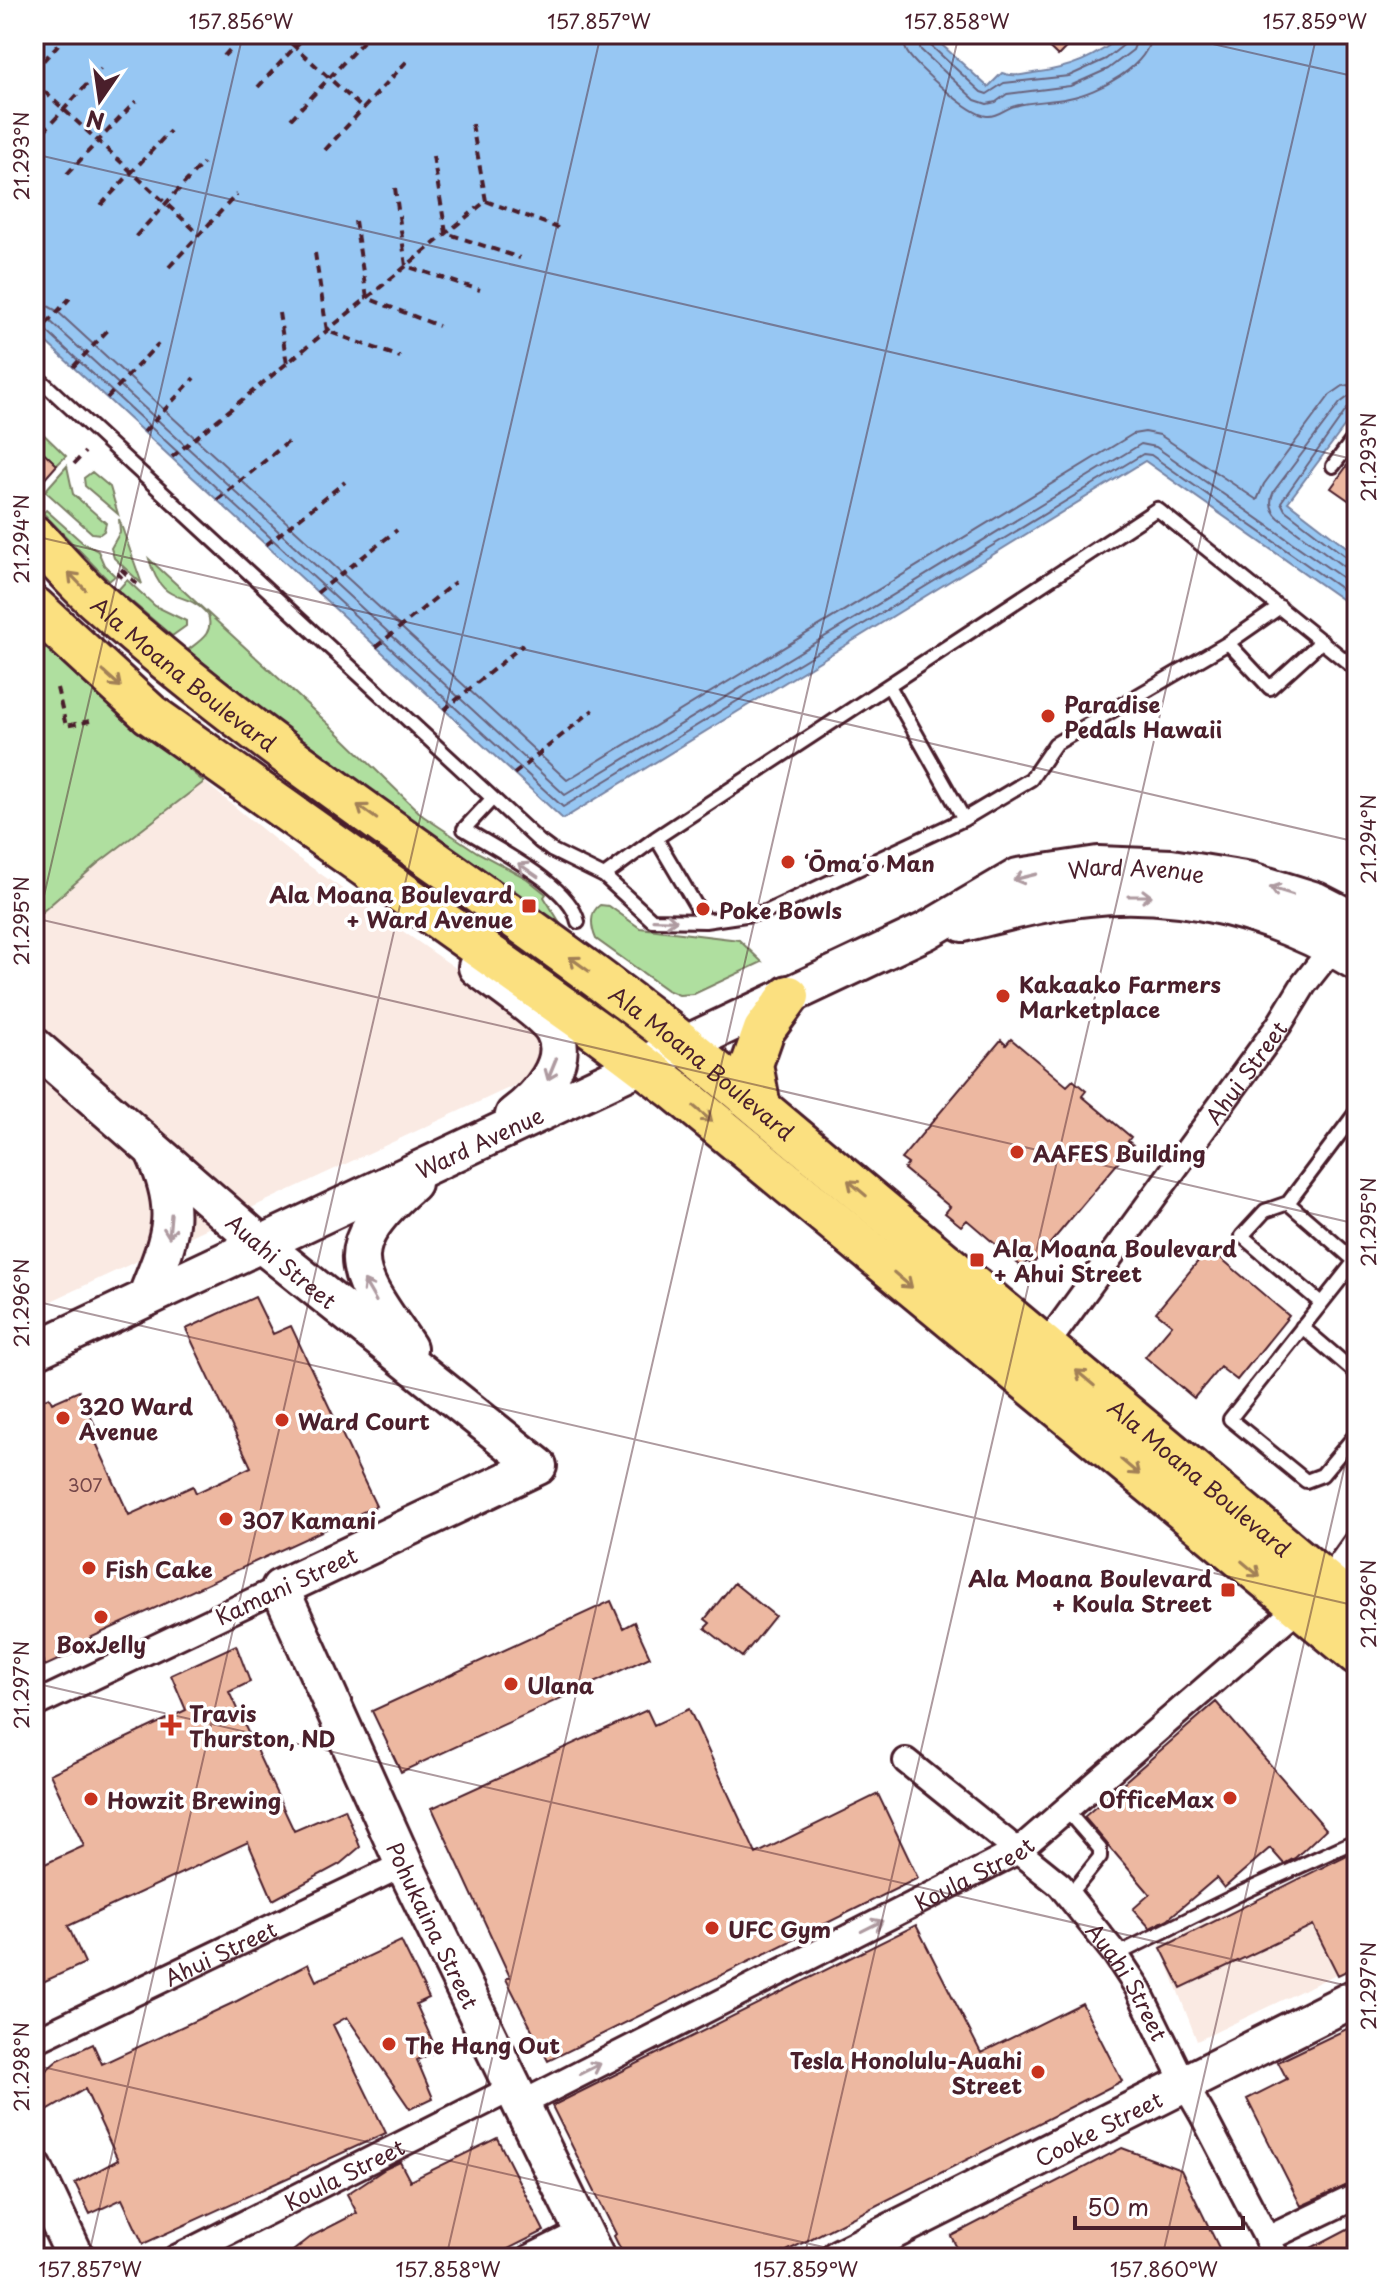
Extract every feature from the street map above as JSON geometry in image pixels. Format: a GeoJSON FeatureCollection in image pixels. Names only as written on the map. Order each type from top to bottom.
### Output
{"type":"FeatureCollection","features":[{"type":"Feature","properties":{"kind":"main road","name":"Ala Moana Boulevard"},"geometry":{"type":"LineString","coordinates":[[34,536],[96,601],[245,724],[608,984],[1046,1345],[1328,1599],[1357,1654]]}},
{"type":"Feature","properties":{"kind":"main road","name":"Ala Moana Boulevard"},"geometry":{"type":"LineString","coordinates":[[34,607],[150,714],[642,1065],[1328,1599]]}},
{"type":"Feature","properties":{"kind":"main road"},"geometry":{"type":"LineString","coordinates":[[760,1107],[752,1064],[764,1030],[789,996]]}},
{"type":"Feature","properties":{"kind":"street"},"geometry":{"type":"LineString","coordinates":[[332,844],[460,953],[541,1016],[554,1031],[557,1057],[544,1086],[517,1113],[434,1166],[393,1200],[373,1225],[361,1252],[360,1267],[365,1283],[429,1379]]}},
{"type":"Feature","properties":{"kind":"street","name":"Ward Avenue"},"geometry":{"type":"LineString","coordinates":[[34,1351],[926,931],[1089,896],[1160,896],[1352,933]]}},
{"type":"Feature","properties":{"kind":"street","name":"Ahui Street"},"geometry":{"type":"LineString","coordinates":[[1046,1345],[1279,1025],[1304,984],[1352,933]]}},
{"type":"Feature","properties":{"kind":"street","name":"Auahi Street"},"geometry":{"type":"LineString","coordinates":[[34,1046],[261,1244],[538,1466]]}},
{"type":"Feature","properties":{"kind":"street"},"geometry":{"type":"LineString","coordinates":[[146,1298],[170,1236],[167,1181],[154,1152]]}},
{"type":"Feature","properties":{"kind":"street","name":"Kamani Street"},"geometry":{"type":"LineString","coordinates":[[34,1705],[538,1466]]}},
{"type":"Feature","properties":{"kind":"street","name":"Koula Street"},"geometry":{"type":"LineString","coordinates":[[176,2258],[517,2096],[1018,1851],[1328,1599],[1357,1541]]}},
{"type":"Feature","properties":{"kind":"street","name":"Pohukaina Street"},"geometry":{"type":"LineString","coordinates":[[280,1588],[404,1864],[590,2244]]}},
{"type":"Feature","properties":{"kind":"street","name":"Auahi Street"},"geometry":{"type":"LineString","coordinates":[[906,1761],[1060,1885],[1116,1955],[1137,1987],[1272,2248]]}},
{"type":"Feature","properties":{"kind":"street","name":"Ahui Street"},"geometry":{"type":"LineString","coordinates":[[34,2041],[404,1864]]}},
{"type":"Feature","properties":{"kind":"street","name":"Cooke Street"},"geometry":{"type":"LineString","coordinates":[[839,2258],[1357,1997]]}},
{"type":"Feature","properties":{"kind":"street"},"geometry":{"type":"LineString","coordinates":[[34,2169],[76,2258]]}},
{"type":"Feature","properties":{"kind":"street"},"geometry":{"type":"LineString","coordinates":[[1272,2248],[1357,2196]]}},
{"type":"Feature","properties":{"kind":"street"},"geometry":{"type":"LineString","coordinates":[[529,2258],[590,2244]]}},
{"type":"Feature","properties":{"kind":"lane"},"geometry":{"type":"LineString","coordinates":[[34,374],[492,799],[547,847],[604,876],[652,920],[705,921],[766,912],[964,819],[1031,779],[1055,744],[1228,643],[1280,607]]}},
{"type":"Feature","properties":{"kind":"lane"},"geometry":{"type":"LineString","coordinates":[[1333,466],[1357,434]]}},
{"type":"Feature","properties":{"kind":"lane"},"geometry":{"type":"LineString","coordinates":[[604,876],[656,838],[1157,509],[1357,670]]}},
{"type":"Feature","properties":{"kind":"lane"},"geometry":{"type":"LineString","coordinates":[[1228,643],[1270,688],[1322,641]]}},
{"type":"Feature","properties":{"kind":"lane"},"geometry":{"type":"LineString","coordinates":[[889,686],[964,819]]}},
{"type":"Feature","properties":{"kind":"lane"},"geometry":{"type":"LineString","coordinates":[[492,799],[464,829],[561,894],[575,911],[578,922]]}},
{"type":"Feature","properties":{"kind":"lane"},"geometry":{"type":"LineString","coordinates":[[656,838],[705,921]]}},
{"type":"Feature","properties":{"kind":"lane"},"geometry":{"type":"LineString","coordinates":[[1321,1303],[1242,1236],[1265,1211],[1288,1203],[1357,1111]]}},
{"type":"Feature","properties":{"kind":"lane"},"geometry":{"type":"LineString","coordinates":[[1288,1203],[1356,1262],[1230,1419],[1306,1481],[1322,1475],[1357,1433]]}},
{"type":"Feature","properties":{"kind":"lane"},"geometry":{"type":"LineString","coordinates":[[1302,1327],[1357,1374]]}},
{"type":"Feature","properties":{"kind":"lane"},"geometry":{"type":"LineString","coordinates":[[1066,1810],[1100,1849],[1100,1857],[1069,1896]]}},
{"type":"Feature","properties":{"kind":"lane"},"geometry":{"type":"LineString","coordinates":[[1116,1955],[1357,1840]]}},
{"type":"Feature","properties":{"kind":"path"},"geometry":{"type":"LineString","coordinates":[[224,56],[244,34]]}},
{"type":"Feature","properties":{"kind":"path"},"geometry":{"type":"LineString","coordinates":[[281,34],[363,109]]}},
{"type":"Feature","properties":{"kind":"path"},"geometry":{"type":"LineString","coordinates":[[258,87],[307,34]]}},
{"type":"Feature","properties":{"kind":"path"},"geometry":{"type":"LineString","coordinates":[[291,119],[370,34]]}},
{"type":"Feature","properties":{"kind":"path"},"geometry":{"type":"LineString","coordinates":[[521,40],[526,34]]}},
{"type":"Feature","properties":{"kind":"path"},"geometry":{"type":"LineString","coordinates":[[34,71],[66,36]]}},
{"type":"Feature","properties":{"kind":"path"},"geometry":{"type":"LineString","coordinates":[[325,150],[407,61]]}},
{"type":"Feature","properties":{"kind":"path"},"geometry":{"type":"LineString","coordinates":[[34,142],[101,69]]}},
{"type":"Feature","properties":{"kind":"path"},"geometry":{"type":"LineString","coordinates":[[34,82],[199,234]]}},
{"type":"Feature","properties":{"kind":"path"},"geometry":{"type":"LineString","coordinates":[[67,174],[136,101]]}},
{"type":"Feature","properties":{"kind":"path"},"geometry":{"type":"LineString","coordinates":[[472,124],[486,201]]}},
{"type":"Feature","properties":{"kind":"path"},"geometry":{"type":"LineString","coordinates":[[101,205],[170,131]]}},
{"type":"Feature","properties":{"kind":"path"},"geometry":{"type":"LineString","coordinates":[[433,156],[446,233]]}},
{"type":"Feature","properties":{"kind":"path"},"geometry":{"type":"LineString","coordinates":[[136,236],[203,163]]}},
{"type":"Feature","properties":{"kind":"path"},"geometry":{"type":"LineString","coordinates":[[395,188],[406,266]]}},
{"type":"Feature","properties":{"kind":"path"},"geometry":{"type":"LineString","coordinates":[[169,267],[237,194]]}},
{"type":"Feature","properties":{"kind":"path"},"geometry":{"type":"LineString","coordinates":[[486,201],[558,228]]}},
{"type":"Feature","properties":{"kind":"path"},"geometry":{"type":"LineString","coordinates":[[172,457],[486,201]]}},
{"type":"Feature","properties":{"kind":"path"},"geometry":{"type":"LineString","coordinates":[[355,221],[367,298]]}},
{"type":"Feature","properties":{"kind":"path"},"geometry":{"type":"LineString","coordinates":[[446,233],[520,258]]}},
{"type":"Feature","properties":{"kind":"path"},"geometry":{"type":"LineString","coordinates":[[315,253],[327,331]]}},
{"type":"Feature","properties":{"kind":"path"},"geometry":{"type":"LineString","coordinates":[[406,266],[480,290]]}},
{"type":"Feature","properties":{"kind":"path"},"geometry":{"type":"LineString","coordinates":[[37,334],[70,298]]}},
{"type":"Feature","properties":{"kind":"path"},"geometry":{"type":"LineString","coordinates":[[367,298],[439,326]]}},
{"type":"Feature","properties":{"kind":"path"},"geometry":{"type":"LineString","coordinates":[[279,313],[287,364]]}},
{"type":"Feature","properties":{"kind":"path"},"geometry":{"type":"LineString","coordinates":[[73,367],[108,330]]}},
{"type":"Feature","properties":{"kind":"path"},"geometry":{"type":"LineString","coordinates":[[327,331],[400,357]]}},
{"type":"Feature","properties":{"kind":"path"},"geometry":{"type":"LineString","coordinates":[[107,398],[158,344]]}},
{"type":"Feature","properties":{"kind":"path"},"geometry":{"type":"LineString","coordinates":[[144,432],[194,378]]}},
{"type":"Feature","properties":{"kind":"path"},"geometry":{"type":"LineString","coordinates":[[217,500],[288,442]]}},
{"type":"Feature","properties":{"kind":"path"},"geometry":{"type":"LineString","coordinates":[[74,464],[85,452]]}},
{"type":"Feature","properties":{"kind":"path"},"geometry":{"type":"LineString","coordinates":[[266,545],[345,482]]}},
{"type":"Feature","properties":{"kind":"path"},"geometry":{"type":"LineString","coordinates":[[317,593],[397,530]]}},
{"type":"Feature","properties":{"kind":"path"},"geometry":{"type":"LineString","coordinates":[[122,578],[119,571],[140,587]]}},
{"type":"Feature","properties":{"kind":"path"},"geometry":{"type":"LineString","coordinates":[[376,647],[455,582]]}},
{"type":"Feature","properties":{"kind":"path"},"geometry":{"type":"LineString","coordinates":[[444,710],[523,645]]}},
{"type":"Feature","properties":{"kind":"path"},"geometry":{"type":"LineString","coordinates":[[57,688],[66,726],[90,721]]}},
{"type":"Feature","properties":{"kind":"path"},"geometry":{"type":"LineString","coordinates":[[514,774],[593,710]]}},
{"type":"Feature","properties":{"kind":"shaded area"},"geometry":{"type":"Polygon","coordinates":[[[34,636],[86,685],[295,856],[530,1020],[540,1032],[541,1063],[526,1080],[34,1309],[34,636]]]}},
{"type":"Feature","properties":{"kind":"shaded area"},"geometry":{"type":"Polygon","coordinates":[[[1357,1851],[1357,1964],[1197,2041],[1160,1945],[1357,1851]]]}},
{"type":"Feature","properties":{"kind":"green space"},"geometry":{"type":"Polygon","coordinates":[[[34,425],[66,456],[57,465],[34,443],[34,425]]]}},
{"type":"Feature","properties":{"kind":"green space"},"geometry":{"type":"Polygon","coordinates":[[[67,466],[73,494],[106,523],[100,534],[92,533],[45,491],[67,466]]]}},
{"type":"Feature","properties":{"kind":"green space"},"geometry":{"type":"Polygon","coordinates":[[[92,472],[110,487],[118,514],[85,486],[84,478],[92,472]]]}},
{"type":"Feature","properties":{"kind":"green space"},"geometry":{"type":"Polygon","coordinates":[[[46,510],[83,543],[98,551],[104,565],[115,576],[109,581],[43,513],[46,510]]]}},
{"type":"Feature","properties":{"kind":"green space"},"geometry":{"type":"Polygon","coordinates":[[[119,519],[142,584],[114,558],[111,548],[120,532],[119,519]]]}},
{"type":"Feature","properties":{"kind":"green space"},"geometry":{"type":"Polygon","coordinates":[[[149,559],[336,731],[423,816],[477,852],[526,878],[546,894],[544,897],[559,921],[533,908],[298,739],[188,650],[208,631],[208,615],[191,602],[168,592],[155,575],[149,559]]]}},
{"type":"Feature","properties":{"kind":"green space"},"geometry":{"type":"Polygon","coordinates":[[[127,580],[155,606],[186,621],[186,626],[172,636],[118,590],[127,580]]]}},
{"type":"Feature","properties":{"kind":"green space"},"geometry":{"type":"Polygon","coordinates":[[[34,636],[86,685],[204,782],[97,864],[34,919],[34,636]]]}},
{"type":"Feature","properties":{"kind":"green space"},"geometry":{"type":"Polygon","coordinates":[[[600,905],[609,906],[640,928],[739,940],[762,962],[694,994],[679,995],[667,990],[596,939],[592,920],[600,905]]]}},
{"type":"Feature","properties":{"kind":"water"},"geometry":{"type":"Polygon","coordinates":[[[34,34],[930,34],[988,87],[1002,73],[1025,74],[1082,61],[1125,34],[1357,34],[1357,410],[1288,502],[1357,555],[1357,610],[1145,461],[563,819],[34,331],[34,34]]]}},
{"type":"Feature","properties":{"kind":"building"},"geometry":{"type":"Polygon","coordinates":[[[1035,34],[1079,34],[1058,56],[1035,34]]]}},
{"type":"Feature","properties":{"kind":"building"},"geometry":{"type":"Polygon","coordinates":[[[34,443],[57,465],[34,491],[34,443]]]}},
{"type":"Feature","properties":{"kind":"building"},"geometry":{"type":"Polygon","coordinates":[[[1357,452],[1357,506],[1331,488],[1357,452]]]}},
{"type":"Feature","properties":{"kind":"building","name":"AAFES Building"},"geometry":{"type":"Polygon","coordinates":[[[1011,1039],[1067,1086],[1073,1080],[1086,1091],[1082,1096],[1131,1137],[1128,1141],[1133,1145],[1032,1265],[1027,1261],[1022,1267],[967,1220],[961,1226],[945,1213],[950,1207],[904,1169],[908,1164],[901,1159],[1001,1040],[1006,1045],[1011,1039]]]}},
{"type":"Feature","properties":{"kind":"building"},"geometry":{"type":"Polygon","coordinates":[[[1209,1248],[1289,1316],[1237,1380],[1220,1367],[1194,1398],[1145,1357],[1172,1325],[1156,1312],[1209,1248]]]}},
{"type":"Feature","properties":{"kind":"building"},"geometry":{"type":"Polygon","coordinates":[[[255,1297],[273,1334],[291,1326],[376,1506],[90,1638],[93,1644],[45,1666],[34,1643],[34,1404],[49,1397],[52,1403],[79,1391],[98,1432],[92,1434],[129,1515],[193,1486],[196,1493],[251,1467],[186,1329],[255,1297]]]}},
{"type":"Feature","properties":{"kind":"building"},"geometry":{"type":"Polygon","coordinates":[[[734,1583],[775,1616],[742,1657],[705,1628],[710,1623],[705,1619],[734,1583]]]}},
{"type":"Feature","properties":{"kind":"building","name":"Ulana"},"geometry":{"type":"Polygon","coordinates":[[[611,1601],[623,1628],[634,1622],[650,1657],[401,1772],[372,1711],[611,1601]]]}},
{"type":"Feature","properties":{"kind":"building"},"geometry":{"type":"Polygon","coordinates":[[[236,1645],[250,1682],[229,1692],[294,1831],[345,1809],[360,1847],[340,1864],[273,1900],[248,1842],[68,1926],[85,1963],[34,1986],[34,1869],[84,1846],[50,1774],[186,1710],[171,1675],[236,1645]]]}},
{"type":"Feature","properties":{"kind":"building"},"geometry":{"type":"Polygon","coordinates":[[[1216,1702],[1326,1829],[1295,1858],[1284,1864],[1270,1848],[1224,1888],[1216,1878],[1168,1919],[1150,1928],[1133,1909],[1150,1894],[1084,1817],[1216,1702]]]}},
{"type":"Feature","properties":{"kind":"building"},"geometry":{"type":"Polygon","coordinates":[[[689,1709],[756,1854],[878,1794],[918,1878],[548,2061],[506,1979],[510,1977],[432,1808],[647,1710],[654,1725],[689,1709]]]}},
{"type":"Feature","properties":{"kind":"building"},"geometry":{"type":"Polygon","coordinates":[[[1357,1850],[1357,1966],[1338,1975],[1313,1925],[1181,1988],[1161,1948],[1357,1850]]]}},
{"type":"Feature","properties":{"kind":"building"},"geometry":{"type":"Polygon","coordinates":[[[916,1925],[981,2053],[1082,2003],[1122,2081],[773,2258],[625,2258],[552,2106],[916,1925]]]}},
{"type":"Feature","properties":{"kind":"building"},"geometry":{"type":"Polygon","coordinates":[[[401,1941],[429,1998],[416,2004],[437,2051],[417,2060],[433,2098],[410,2109],[347,2017],[333,2025],[386,2133],[143,2244],[122,2199],[90,2214],[75,2183],[118,2160],[85,2089],[47,2111],[41,2099],[44,2072],[58,2060],[93,2044],[102,2064],[308,1964],[316,1981],[401,1941]]]}},
{"type":"Feature","properties":{"kind":"building"},"geometry":{"type":"Polygon","coordinates":[[[1357,2024],[1357,2181],[1301,2206],[1247,2099],[1287,2079],[1278,2062],[1357,2024]]]}},
{"type":"Feature","properties":{"kind":"building"},"geometry":{"type":"Polygon","coordinates":[[[497,2138],[544,2231],[490,2258],[284,2258],[312,2236],[357,2213],[347,2194],[385,2169],[400,2162],[410,2181],[497,2138]]]}},
{"type":"Feature","properties":{"kind":"building"},"geometry":{"type":"Polygon","coordinates":[[[1122,2148],[1181,2170],[1224,2258],[962,2258],[951,2236],[1122,2148]]]}},
{"type":"Feature","properties":{"kind":"building"},"geometry":{"type":"Polygon","coordinates":[[[1357,2224],[1357,2251],[1343,2258],[1292,2258],[1357,2224]]]}},
{"type":"Feature","properties":{"kind":"place","name":"Paradise Pedals Hawaii"},"geometry":{"type":"Point","coordinates":[1048,716]}},
{"type":"Feature","properties":{"kind":"place","name":"ʻŌmaʻo Man"},"geometry":{"type":"Point","coordinates":[788,862]}},
{"type":"Feature","properties":{"kind":"place","name":"Ala Moana Boulevard + Ward Avenue"},"geometry":{"type":"Point","coordinates":[529,906]}},
{"type":"Feature","properties":{"kind":"place","name":"Poke Bowls"},"geometry":{"type":"Point","coordinates":[703,909]}},
{"type":"Feature","properties":{"kind":"place","name":"Kakaako Farmers Marketplace"},"geometry":{"type":"Point","coordinates":[1003,996]}},
{"type":"Feature","properties":{"kind":"place","name":"AAFES Building"},"geometry":{"type":"Point","coordinates":[1017,1152]}},
{"type":"Feature","properties":{"kind":"place","name":"Ala Moana Boulevard + Ahui Street"},"geometry":{"type":"Point","coordinates":[977,1260]}},
{"type":"Feature","properties":{"kind":"place","name":"320 Ward Avenue"},"geometry":{"type":"Point","coordinates":[63,1418]}},
{"type":"Feature","properties":{"kind":"place","name":"Ward Court"},"geometry":{"type":"Point","coordinates":[282,1420]}},
{"type":"Feature","properties":{"kind":"place","name":"307 Kamani"},"geometry":{"type":"Point","coordinates":[226,1519]}},
{"type":"Feature","properties":{"kind":"place","name":"Fish Cake"},"geometry":{"type":"Point","coordinates":[89,1568]}},
{"type":"Feature","properties":{"kind":"place","name":"Ala Moana Boulevard + Koula Street"},"geometry":{"type":"Point","coordinates":[1228,1590]}},
{"type":"Feature","properties":{"kind":"place","name":"BoxJelly"},"geometry":{"type":"Point","coordinates":[101,1617]}},
{"type":"Feature","properties":{"kind":"place","name":"Ulana"},"geometry":{"type":"Point","coordinates":[511,1684]}},
{"type":"Feature","properties":{"kind":"place","name":"Travis Thurston, ND"},"geometry":{"type":"Point","coordinates":[171,1725]}},
{"type":"Feature","properties":{"kind":"place","name":"OfficeMax"},"geometry":{"type":"Point","coordinates":[1230,1798]}},
{"type":"Feature","properties":{"kind":"place","name":"Howzit Brewing"},"geometry":{"type":"Point","coordinates":[91,1799]}},
{"type":"Feature","properties":{"kind":"place","name":"UFC Gym"},"geometry":{"type":"Point","coordinates":[712,1928]}},
{"type":"Feature","properties":{"kind":"place","name":"The Hang Out"},"geometry":{"type":"Point","coordinates":[389,2044]}},
{"type":"Feature","properties":{"kind":"place","name":"Tesla Honolulu-Auahi Street"},"geometry":{"type":"Point","coordinates":[1038,2072]}}]}
